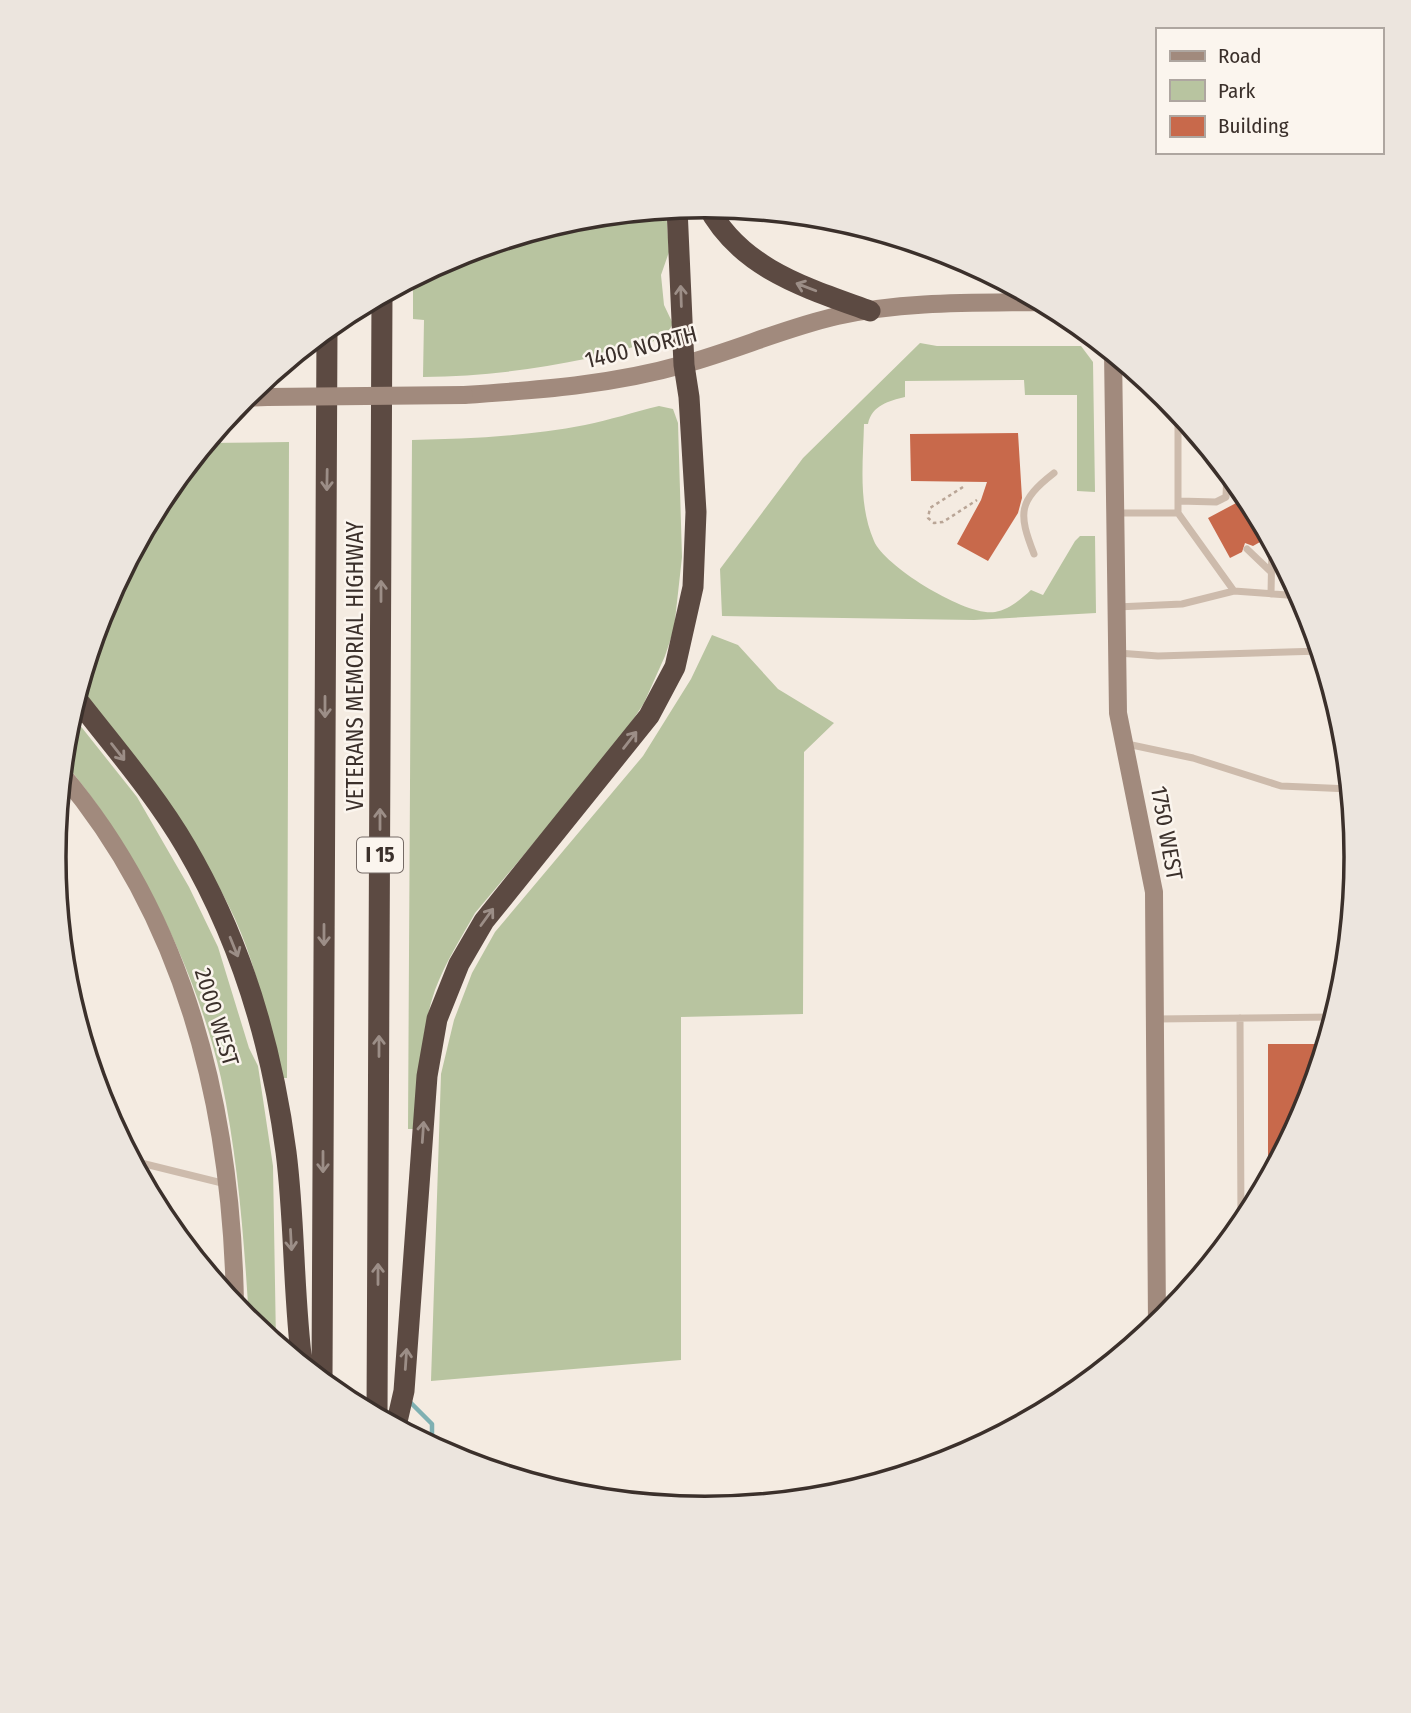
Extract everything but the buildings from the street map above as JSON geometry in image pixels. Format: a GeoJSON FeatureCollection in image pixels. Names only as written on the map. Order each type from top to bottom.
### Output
{"type":"FeatureCollection","features":[{"type":"Feature","properties":{"kind":"highway"},"geometry":{"type":"LineString","coordinates":[[716,218],[731,240],[770,271],[870,311]]}},
{"type":"Feature","properties":{"kind":"highway"},"geometry":{"type":"LineString","coordinates":[[398,1417],[404,1391],[426,1076],[437,1018],[459,964],[484,921],[649,716],[675,667],[693,587],[696,512],[690,408],[684,365],[677,219]]}},
{"type":"Feature","properties":{"kind":"highway","name":"VETERANS MEMORIAL HIGHWAY"},"geometry":{"type":"LineString","coordinates":[[377,1405],[382,305]]}},
{"type":"Feature","properties":{"kind":"highway","name":"VETERANS MEMORIAL HIGHWAY"},"geometry":{"type":"LineString","coordinates":[[322,1367],[327,342]]}},
{"type":"Feature","properties":{"kind":"highway"},"geometry":{"type":"LineString","coordinates":[[84,709],[149,792],[186,848],[222,917],[248,985],[275,1084],[286,1155],[295,1313],[300,1350]]}},
{"type":"Feature","properties":{"kind":"street","name":"1400 NORTH"},"geometry":{"type":"LineString","coordinates":[[262,397],[464,395],[583,387],[684,365],[807,324],[870,311],[926,304],[1024,302]]}},
{"type":"Feature","properties":{"kind":"street","name":"1750 WEST"},"geometry":{"type":"LineString","coordinates":[[1112,364],[1118,713],[1154,892],[1157,1308]]}},
{"type":"Feature","properties":{"kind":"street","name":"2000 WEST"},"geometry":{"type":"LineString","coordinates":[[71,787],[130,872],[171,956],[211,1079],[230,1185],[234,1288]]}},
{"type":"Feature","properties":{"kind":"lane"},"geometry":{"type":"LineString","coordinates":[[1178,427],[1178,513],[1234,591]]}},
{"type":"Feature","properties":{"kind":"lane"},"geometry":{"type":"LineString","coordinates":[[1034,554],[1022,522],[1030,492],[1054,473]]}},
{"type":"Feature","properties":{"kind":"lane"},"geometry":{"type":"LineString","coordinates":[[1178,501],[1221,499],[1226,496],[1227,488]]}},
{"type":"Feature","properties":{"kind":"lane"},"geometry":{"type":"LineString","coordinates":[[1221,499],[1226,508]]}},
{"type":"Feature","properties":{"kind":"lane"},"geometry":{"type":"LineString","coordinates":[[1115,513],[1178,513]]}},
{"type":"Feature","properties":{"kind":"lane"},"geometry":{"type":"LineString","coordinates":[[1247,549],[1271,572]]}},
{"type":"Feature","properties":{"kind":"lane"},"geometry":{"type":"LineString","coordinates":[[1271,560],[1271,594]]}},
{"type":"Feature","properties":{"kind":"lane"},"geometry":{"type":"LineString","coordinates":[[1116,607],[1182,604],[1234,591],[1288,595]]}},
{"type":"Feature","properties":{"kind":"lane"},"geometry":{"type":"LineString","coordinates":[[1117,653],[1158,656],[1311,651]]}},
{"type":"Feature","properties":{"kind":"lane"},"geometry":{"type":"LineString","coordinates":[[1126,744],[1193,758],[1281,786],[1340,789]]}},
{"type":"Feature","properties":{"kind":"lane"},"geometry":{"type":"LineString","coordinates":[[1154,1019],[1324,1017]]}},
{"type":"Feature","properties":{"kind":"lane"},"geometry":{"type":"LineString","coordinates":[[1240,1018],[1241,1206]]}},
{"type":"Feature","properties":{"kind":"lane"},"geometry":{"type":"LineString","coordinates":[[146,1164],[230,1185]]}},
{"type":"Feature","properties":{"kind":"path"},"geometry":{"type":"LineString","coordinates":[[963,487],[930,508],[928,518],[934,523],[943,522],[976,500]]}},
{"type":"Feature","properties":{"kind":"green space"},"geometry":{"type":"Polygon","coordinates":[[[667,219],[669,252],[661,275],[664,305],[673,324],[664,338],[574,361],[515,371],[423,377],[424,320],[413,319],[413,288],[461,266],[540,239],[622,223],[667,219]]]}},
{"type":"Feature","properties":{"kind":"green space"},"geometry":{"type":"Polygon","coordinates":[[[920,343],[937,346],[1081,346],[1093,362],[1095,492],[1077,491],[1077,395],[1025,395],[1024,380],[905,381],[905,397],[877,408],[868,424],[864,424],[864,498],[869,527],[881,552],[910,576],[947,599],[966,607],[995,612],[1010,607],[1031,590],[1043,595],[1075,541],[1080,536],[1095,536],[1096,613],[974,620],[722,616],[720,569],[803,458],[920,343]]]}},
{"type":"Feature","properties":{"kind":"green space"},"geometry":{"type":"Polygon","coordinates":[[[659,406],[673,409],[678,423],[682,557],[674,629],[665,656],[644,703],[617,744],[475,913],[454,951],[439,980],[430,1007],[423,1041],[413,1129],[408,1129],[412,440],[477,438],[564,429],[659,406]]]}},
{"type":"Feature","properties":{"kind":"green space"},"geometry":{"type":"Polygon","coordinates":[[[289,442],[287,1078],[282,1078],[262,998],[243,938],[219,888],[164,800],[86,700],[100,651],[132,574],[174,501],[219,443],[289,442]]]}},
{"type":"Feature","properties":{"kind":"green space"},"geometry":{"type":"Polygon","coordinates":[[[712,635],[738,645],[778,689],[834,723],[804,752],[803,1014],[681,1017],[681,1360],[431,1381],[441,1074],[454,1020],[472,973],[495,932],[643,756],[691,679],[712,635]]]}},
{"type":"Feature","properties":{"kind":"green space"},"geometry":{"type":"Polygon","coordinates":[[[80,726],[137,797],[189,887],[218,947],[249,1048],[258,1066],[273,1166],[276,1329],[248,1301],[236,1168],[227,1108],[210,1037],[196,995],[139,870],[72,772],[80,726]]]}},
{"type":"Feature","properties":{"kind":"waterway"},"geometry":{"type":"LineString","coordinates":[[409,1401],[432,1424],[432,1434]]}}]}
